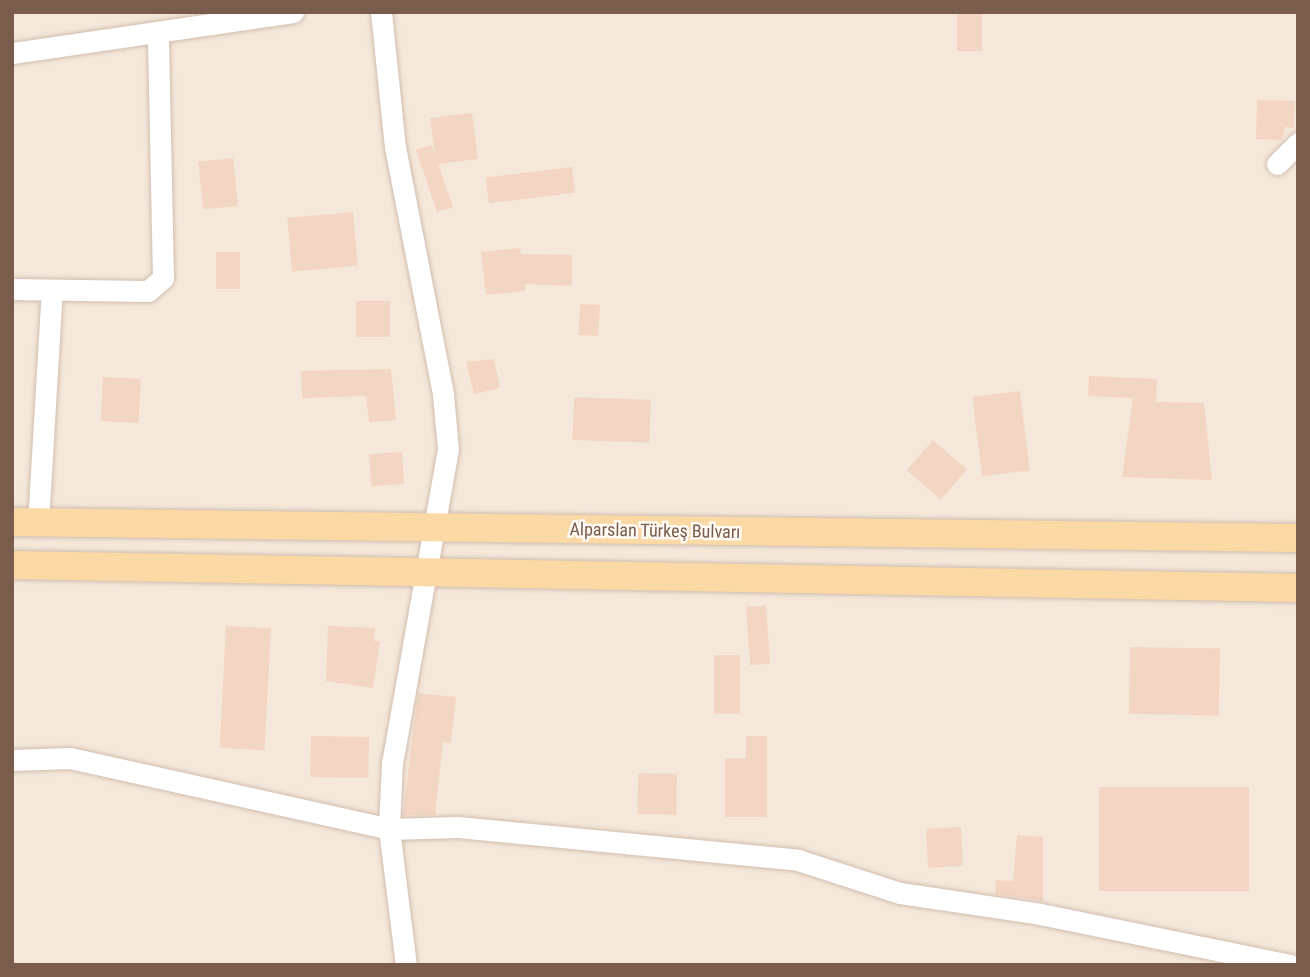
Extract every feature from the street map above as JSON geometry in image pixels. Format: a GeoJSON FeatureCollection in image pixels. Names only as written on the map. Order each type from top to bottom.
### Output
{"type":"FeatureCollection","features":[{"type":"Feature","properties":{"kind":"main road","name":"Alparslan Türkeş Bulvarı"},"geometry":{"type":"LineString","coordinates":[[25,522],[1298,538]]}},
{"type":"Feature","properties":{"kind":"main road"},"geometry":{"type":"LineString","coordinates":[[12,565],[1298,588]]}},
{"type":"Feature","properties":{"kind":"street"},"geometry":{"type":"LineString","coordinates":[[12,52],[293,12]]}},
{"type":"Feature","properties":{"kind":"street"},"geometry":{"type":"LineString","coordinates":[[381,12],[395,147],[443,395],[448,449],[392,762],[389,829],[406,965]]}},
{"type":"Feature","properties":{"kind":"street"},"geometry":{"type":"LineString","coordinates":[[12,289],[148,291],[163,278],[158,32]]}},
{"type":"Feature","properties":{"kind":"street"},"geometry":{"type":"LineString","coordinates":[[1277,164],[1298,143]]}},
{"type":"Feature","properties":{"kind":"street"},"geometry":{"type":"LineString","coordinates":[[25,522],[52,290]]}},
{"type":"Feature","properties":{"kind":"street"},"geometry":{"type":"LineString","coordinates":[[12,760],[70,758],[389,829],[458,827],[798,860],[900,893],[1040,914],[1290,965]]}},
{"type":"Feature","properties":{"kind":"shaded area"},"geometry":{"type":"Polygon","coordinates":[[[12,12],[1298,12],[1298,965],[12,965],[12,12]]]}},
{"type":"Feature","properties":{"kind":"building"},"geometry":{"type":"Polygon","coordinates":[[[957,12],[982,12],[982,51],[957,51],[957,12]]]}},
{"type":"Feature","properties":{"kind":"building"},"geometry":{"type":"Polygon","coordinates":[[[1257,100],[1295,101],[1294,128],[1285,127],[1282,140],[1256,139],[1257,100]]]}},
{"type":"Feature","properties":{"kind":"building"},"geometry":{"type":"Polygon","coordinates":[[[472,113],[478,159],[438,164],[453,207],[437,212],[416,150],[432,145],[435,155],[430,118],[472,113]]]}},
{"type":"Feature","properties":{"kind":"building"},"geometry":{"type":"Polygon","coordinates":[[[233,158],[238,206],[203,209],[198,162],[233,158]]]}},
{"type":"Feature","properties":{"kind":"building"},"geometry":{"type":"Polygon","coordinates":[[[572,167],[575,193],[489,203],[486,178],[572,167]]]}},
{"type":"Feature","properties":{"kind":"building"},"geometry":{"type":"Polygon","coordinates":[[[353,212],[358,266],[292,272],[287,218],[353,212]]]}},
{"type":"Feature","properties":{"kind":"building"},"geometry":{"type":"Polygon","coordinates":[[[520,248],[521,254],[572,255],[572,286],[525,284],[525,291],[486,295],[481,252],[520,248]]]}},
{"type":"Feature","properties":{"kind":"building"},"geometry":{"type":"Polygon","coordinates":[[[216,252],[240,252],[240,289],[216,289],[216,252]]]}},
{"type":"Feature","properties":{"kind":"building"},"geometry":{"type":"Polygon","coordinates":[[[356,301],[390,301],[390,337],[356,337],[356,301]]]}},
{"type":"Feature","properties":{"kind":"building"},"geometry":{"type":"Polygon","coordinates":[[[580,304],[600,305],[598,336],[578,335],[580,304]]]}},
{"type":"Feature","properties":{"kind":"building"},"geometry":{"type":"Polygon","coordinates":[[[494,359],[500,388],[474,394],[466,362],[494,359]]]}},
{"type":"Feature","properties":{"kind":"building"},"geometry":{"type":"Polygon","coordinates":[[[391,369],[396,420],[369,422],[366,396],[302,398],[301,371],[391,369]]]}},
{"type":"Feature","properties":{"kind":"building"},"geometry":{"type":"Polygon","coordinates":[[[1089,376],[1157,379],[1156,402],[1204,403],[1212,480],[1122,477],[1133,398],[1088,396],[1089,376]]]}},
{"type":"Feature","properties":{"kind":"building"},"geometry":{"type":"Polygon","coordinates":[[[103,377],[141,379],[139,423],[101,421],[103,377]]]}},
{"type":"Feature","properties":{"kind":"building"},"geometry":{"type":"Polygon","coordinates":[[[1020,391],[1030,470],[982,476],[972,397],[1020,391]]]}},
{"type":"Feature","properties":{"kind":"building"},"geometry":{"type":"Polygon","coordinates":[[[574,397],[651,400],[649,443],[572,440],[574,397]]]}},
{"type":"Feature","properties":{"kind":"building"},"geometry":{"type":"Polygon","coordinates":[[[933,440],[967,470],[941,500],[907,470],[933,440]]]}},
{"type":"Feature","properties":{"kind":"building"},"geometry":{"type":"Polygon","coordinates":[[[402,452],[404,484],[371,486],[369,454],[402,452]]]}},
{"type":"Feature","properties":{"kind":"building"},"geometry":{"type":"Polygon","coordinates":[[[766,605],[770,664],[750,665],[746,606],[766,605]]]}},
{"type":"Feature","properties":{"kind":"building"},"geometry":{"type":"Polygon","coordinates":[[[226,626],[271,628],[265,750],[220,748],[226,626]]]}},
{"type":"Feature","properties":{"kind":"building"},"geometry":{"type":"Polygon","coordinates":[[[328,626],[375,628],[374,641],[380,641],[373,688],[326,681],[328,626]]]}},
{"type":"Feature","properties":{"kind":"building"},"geometry":{"type":"Polygon","coordinates":[[[1130,647],[1220,649],[1219,716],[1129,714],[1130,647]]]}},
{"type":"Feature","properties":{"kind":"building"},"geometry":{"type":"Polygon","coordinates":[[[714,655],[740,655],[740,714],[714,714],[714,655]]]}},
{"type":"Feature","properties":{"kind":"building"},"geometry":{"type":"Polygon","coordinates":[[[418,693],[456,697],[451,743],[443,742],[435,815],[403,815],[418,693]]]}},
{"type":"Feature","properties":{"kind":"building"},"geometry":{"type":"Polygon","coordinates":[[[311,736],[369,737],[368,778],[310,777],[311,736]]]}},
{"type":"Feature","properties":{"kind":"building"},"geometry":{"type":"Polygon","coordinates":[[[746,736],[767,736],[767,817],[725,817],[725,758],[746,758],[746,736]]]}},
{"type":"Feature","properties":{"kind":"building"},"geometry":{"type":"Polygon","coordinates":[[[638,773],[677,774],[676,815],[637,814],[638,773]]]}},
{"type":"Feature","properties":{"kind":"building"},"geometry":{"type":"Polygon","coordinates":[[[1099,787],[1249,787],[1249,891],[1099,891],[1099,787]]]}},
{"type":"Feature","properties":{"kind":"building"},"geometry":{"type":"Polygon","coordinates":[[[961,827],[963,866],[928,868],[926,829],[961,827]]]}},
{"type":"Feature","properties":{"kind":"building"},"geometry":{"type":"Polygon","coordinates":[[[1017,835],[1043,837],[1043,901],[995,894],[996,880],[1013,881],[1017,835]]]}}]}
